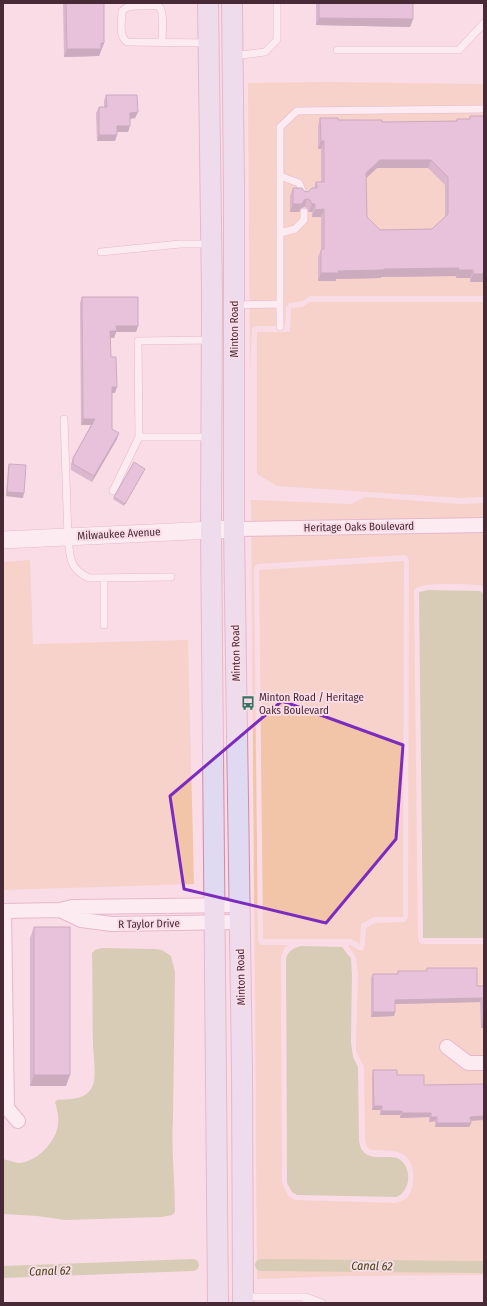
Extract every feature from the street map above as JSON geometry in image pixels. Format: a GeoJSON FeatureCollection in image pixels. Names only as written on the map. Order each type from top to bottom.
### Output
{"type":"FeatureCollection","features":[{"type":"Feature","properties":{"kind":"main road","name":"Minton Road"},"geometry":{"type":"LineString","coordinates":[[208,3],[212,340],[211,530],[218,1303]]}},
{"type":"Feature","properties":{"kind":"main road","name":"Minton Road"},"geometry":{"type":"LineString","coordinates":[[232,3],[234,529],[240,913],[243,1300]]}},
{"type":"Feature","properties":{"kind":"street","name":"Heritage Oaks Boulevard"},"geometry":{"type":"LineString","coordinates":[[234,529],[484,525]]}},
{"type":"Feature","properties":{"kind":"street","name":"Milwaukee Avenue"},"geometry":{"type":"LineString","coordinates":[[3,540],[234,529]]}},
{"type":"Feature","properties":{"kind":"street","name":"R Taylor Drive"},"geometry":{"type":"LineString","coordinates":[[3,911],[60,910],[72,907],[152,905],[215,914],[240,913]]}},
{"type":"Feature","properties":{"kind":"street"},"geometry":{"type":"LineString","coordinates":[[152,905],[152,924]]}},
{"type":"Feature","properties":{"kind":"street"},"geometry":{"type":"LineString","coordinates":[[104,923],[105,906]]}},
{"type":"Feature","properties":{"kind":"street","name":"R Taylor Drive"},"geometry":{"type":"LineString","coordinates":[[60,910],[81,920],[112,924],[152,924],[215,914],[240,913]]}},
{"type":"Feature","properties":{"kind":"street"},"geometry":{"type":"LineString","coordinates":[[3,911],[7,1108],[18,1121]]}},
{"type":"Feature","properties":{"kind":"street"},"geometry":{"type":"LineString","coordinates":[[447,1047],[468,1063],[484,1063]]}},
{"type":"Feature","properties":{"kind":"lane"},"geometry":{"type":"LineString","coordinates":[[233,56],[265,52],[277,40],[277,3]]}},
{"type":"Feature","properties":{"kind":"lane"},"geometry":{"type":"LineString","coordinates":[[162,42],[161,9],[157,6],[126,6],[122,11],[121,33],[123,39],[127,42],[162,42],[208,42]]}},
{"type":"Feature","properties":{"kind":"lane"},"geometry":{"type":"LineString","coordinates":[[337,50],[458,50],[484,23]]}},
{"type":"Feature","properties":{"kind":"lane"},"geometry":{"type":"LineString","coordinates":[[280,327],[280,127],[297,111],[484,109]]}},
{"type":"Feature","properties":{"kind":"lane"},"geometry":{"type":"LineString","coordinates":[[280,176],[299,183],[304,195]]}},
{"type":"Feature","properties":{"kind":"lane"},"geometry":{"type":"LineString","coordinates":[[280,233],[295,229],[304,220],[304,212]]}},
{"type":"Feature","properties":{"kind":"lane"},"geometry":{"type":"LineString","coordinates":[[102,252],[180,244],[211,244]]}},
{"type":"Feature","properties":{"kind":"lane"},"geometry":{"type":"LineString","coordinates":[[234,304],[280,304]]}},
{"type":"Feature","properties":{"kind":"lane"},"geometry":{"type":"LineString","coordinates":[[113,491],[139,437],[138,341],[212,340]]}},
{"type":"Feature","properties":{"kind":"lane"},"geometry":{"type":"LineString","coordinates":[[64,419],[68,537],[69,550],[74,569],[80,574],[89,578],[171,577]]}},
{"type":"Feature","properties":{"kind":"lane"},"geometry":{"type":"LineString","coordinates":[[139,437],[211,437]]}},
{"type":"Feature","properties":{"kind":"lane"},"geometry":{"type":"LineString","coordinates":[[104,578],[104,625]]}},
{"type":"Feature","properties":{"kind":"lane"},"geometry":{"type":"LineString","coordinates":[[243,1300],[306,1300],[322,1303]]}},
{"type":"Feature","properties":{"kind":"highlighted area"},"geometry":{"type":"Polygon","coordinates":[[[282,701],[403,745],[396,839],[326,923],[184,889],[170,796],[282,701]]]}},
{"type":"Feature","properties":{"kind":"shaded area"},"geometry":{"type":"Polygon","coordinates":[[[327,82],[484,84],[484,296],[310,296],[302,301],[289,303],[286,308],[285,326],[256,326],[252,328],[250,376],[248,83],[327,82]],[[371,162],[358,175],[360,232],[448,233],[450,178],[442,168],[371,162]]]}},
{"type":"Feature","properties":{"kind":"shaded area"},"geometry":{"type":"Polygon","coordinates":[[[433,167],[436,176],[440,179],[445,179],[445,225],[434,232],[366,230],[365,175],[373,168],[433,167]]]}},
{"type":"Feature","properties":{"kind":"shaded area"},"geometry":{"type":"Polygon","coordinates":[[[310,302],[484,302],[484,497],[460,498],[277,486],[257,474],[257,332],[290,332],[291,308],[303,307],[310,302]]]}},
{"type":"Feature","properties":{"kind":"shaded area"},"geometry":{"type":"Polygon","coordinates":[[[365,497],[460,504],[484,503],[484,587],[480,585],[435,584],[418,587],[414,590],[418,938],[421,944],[484,944],[484,1275],[345,1276],[257,1279],[251,500],[351,504],[365,497]],[[407,556],[257,564],[254,570],[258,939],[261,945],[289,945],[284,948],[281,958],[282,1182],[288,1196],[295,1200],[395,1203],[407,1198],[412,1188],[413,1169],[408,1159],[404,1155],[393,1151],[369,1149],[366,1145],[364,1067],[356,1051],[358,975],[356,958],[348,945],[359,950],[363,950],[365,945],[366,928],[375,923],[403,922],[406,921],[408,917],[409,560],[407,556]]]}},
{"type":"Feature","properties":{"kind":"shaded area"},"geometry":{"type":"Polygon","coordinates":[[[30,560],[33,644],[188,640],[194,884],[3,890],[3,562],[30,560]]]}},
{"type":"Feature","properties":{"kind":"shaded area"},"geometry":{"type":"Polygon","coordinates":[[[404,561],[403,917],[374,917],[361,924],[360,944],[351,939],[263,939],[259,570],[404,561]]]}},
{"type":"Feature","properties":{"kind":"shaded area"},"geometry":{"type":"Polygon","coordinates":[[[428,590],[480,591],[484,594],[484,938],[423,938],[419,592],[428,590]]]}},
{"type":"Feature","properties":{"kind":"shaded area"},"geometry":{"type":"Polygon","coordinates":[[[301,946],[342,947],[351,958],[351,1042],[353,1057],[358,1067],[359,1142],[361,1148],[366,1154],[373,1157],[397,1158],[401,1160],[407,1168],[408,1183],[402,1193],[396,1197],[297,1195],[292,1192],[287,1183],[286,958],[292,950],[301,946]]]}},
{"type":"Feature","properties":{"kind":"shaded area"},"geometry":{"type":"Polygon","coordinates":[[[102,948],[155,949],[162,950],[171,956],[175,972],[172,1143],[175,1212],[172,1215],[162,1217],[65,1220],[37,1216],[3,1214],[3,1159],[18,1163],[25,1162],[38,1155],[50,1144],[57,1131],[58,1118],[55,1102],[57,1100],[80,1097],[88,1093],[93,1085],[95,1073],[92,953],[95,950],[102,948]]]}},
{"type":"Feature","properties":{"kind":"building"},"geometry":{"type":"Polygon","coordinates":[[[66,3],[104,3],[104,43],[101,43],[101,49],[67,49],[66,3]]]}},
{"type":"Feature","properties":{"kind":"building"},"geometry":{"type":"Polygon","coordinates":[[[319,3],[413,3],[413,19],[319,18],[319,3]]]}},
{"type":"Feature","properties":{"kind":"building"},"geometry":{"type":"Polygon","coordinates":[[[106,95],[137,95],[138,112],[130,113],[130,126],[117,126],[117,135],[99,135],[99,107],[107,107],[106,95]]]}},
{"type":"Feature","properties":{"kind":"building"},"geometry":{"type":"Polygon","coordinates":[[[470,116],[484,116],[484,274],[473,274],[473,270],[458,270],[459,268],[384,269],[321,273],[321,250],[324,249],[324,209],[315,210],[315,204],[312,204],[310,200],[307,199],[304,200],[302,204],[293,204],[293,188],[302,188],[304,191],[308,192],[312,188],[317,188],[316,182],[324,182],[324,141],[321,141],[320,118],[338,118],[338,120],[382,120],[382,122],[457,121],[457,119],[470,119],[470,116]],[[380,160],[366,173],[367,217],[380,230],[432,229],[448,214],[448,177],[431,160],[380,160]]]}},
{"type":"Feature","properties":{"kind":"building"},"geometry":{"type":"Polygon","coordinates":[[[82,297],[138,297],[138,326],[116,326],[117,331],[110,331],[111,357],[116,357],[117,387],[112,387],[112,429],[119,433],[94,476],[73,464],[73,458],[95,419],[83,419],[82,297]]]}},
{"type":"Feature","properties":{"kind":"building"},"geometry":{"type":"Polygon","coordinates":[[[134,462],[145,469],[125,504],[114,497],[134,462]]]}},
{"type":"Feature","properties":{"kind":"building"},"geometry":{"type":"Polygon","coordinates":[[[9,464],[26,465],[24,493],[7,492],[9,464]]]}},
{"type":"Feature","properties":{"kind":"building"},"geometry":{"type":"Polygon","coordinates":[[[34,927],[70,927],[70,1075],[34,1075],[34,927]]]}},
{"type":"Feature","properties":{"kind":"building"},"geometry":{"type":"Polygon","coordinates":[[[427,968],[477,968],[477,986],[484,986],[484,1024],[482,1024],[482,998],[395,1000],[395,1012],[373,1012],[373,974],[398,974],[398,971],[427,971],[427,968]]]}},
{"type":"Feature","properties":{"kind":"building"},"geometry":{"type":"Polygon","coordinates":[[[373,1070],[397,1070],[397,1075],[424,1075],[424,1085],[484,1084],[484,1116],[470,1117],[471,1123],[437,1123],[437,1117],[431,1117],[431,1113],[382,1111],[382,1106],[374,1106],[373,1070]]]}},
{"type":"Feature","properties":{"kind":"waterway","name":"Canal 62"},"geometry":{"type":"LineString","coordinates":[[3,1272],[193,1265]]}},
{"type":"Feature","properties":{"kind":"waterway","name":"Canal 62"},"geometry":{"type":"LineString","coordinates":[[261,1265],[484,1267]]}},
{"type":"Feature","properties":{"kind":"place","name":"Minton Road / Heritage Oaks Boulevard"},"geometry":{"type":"Point","coordinates":[248,703]}}]}
